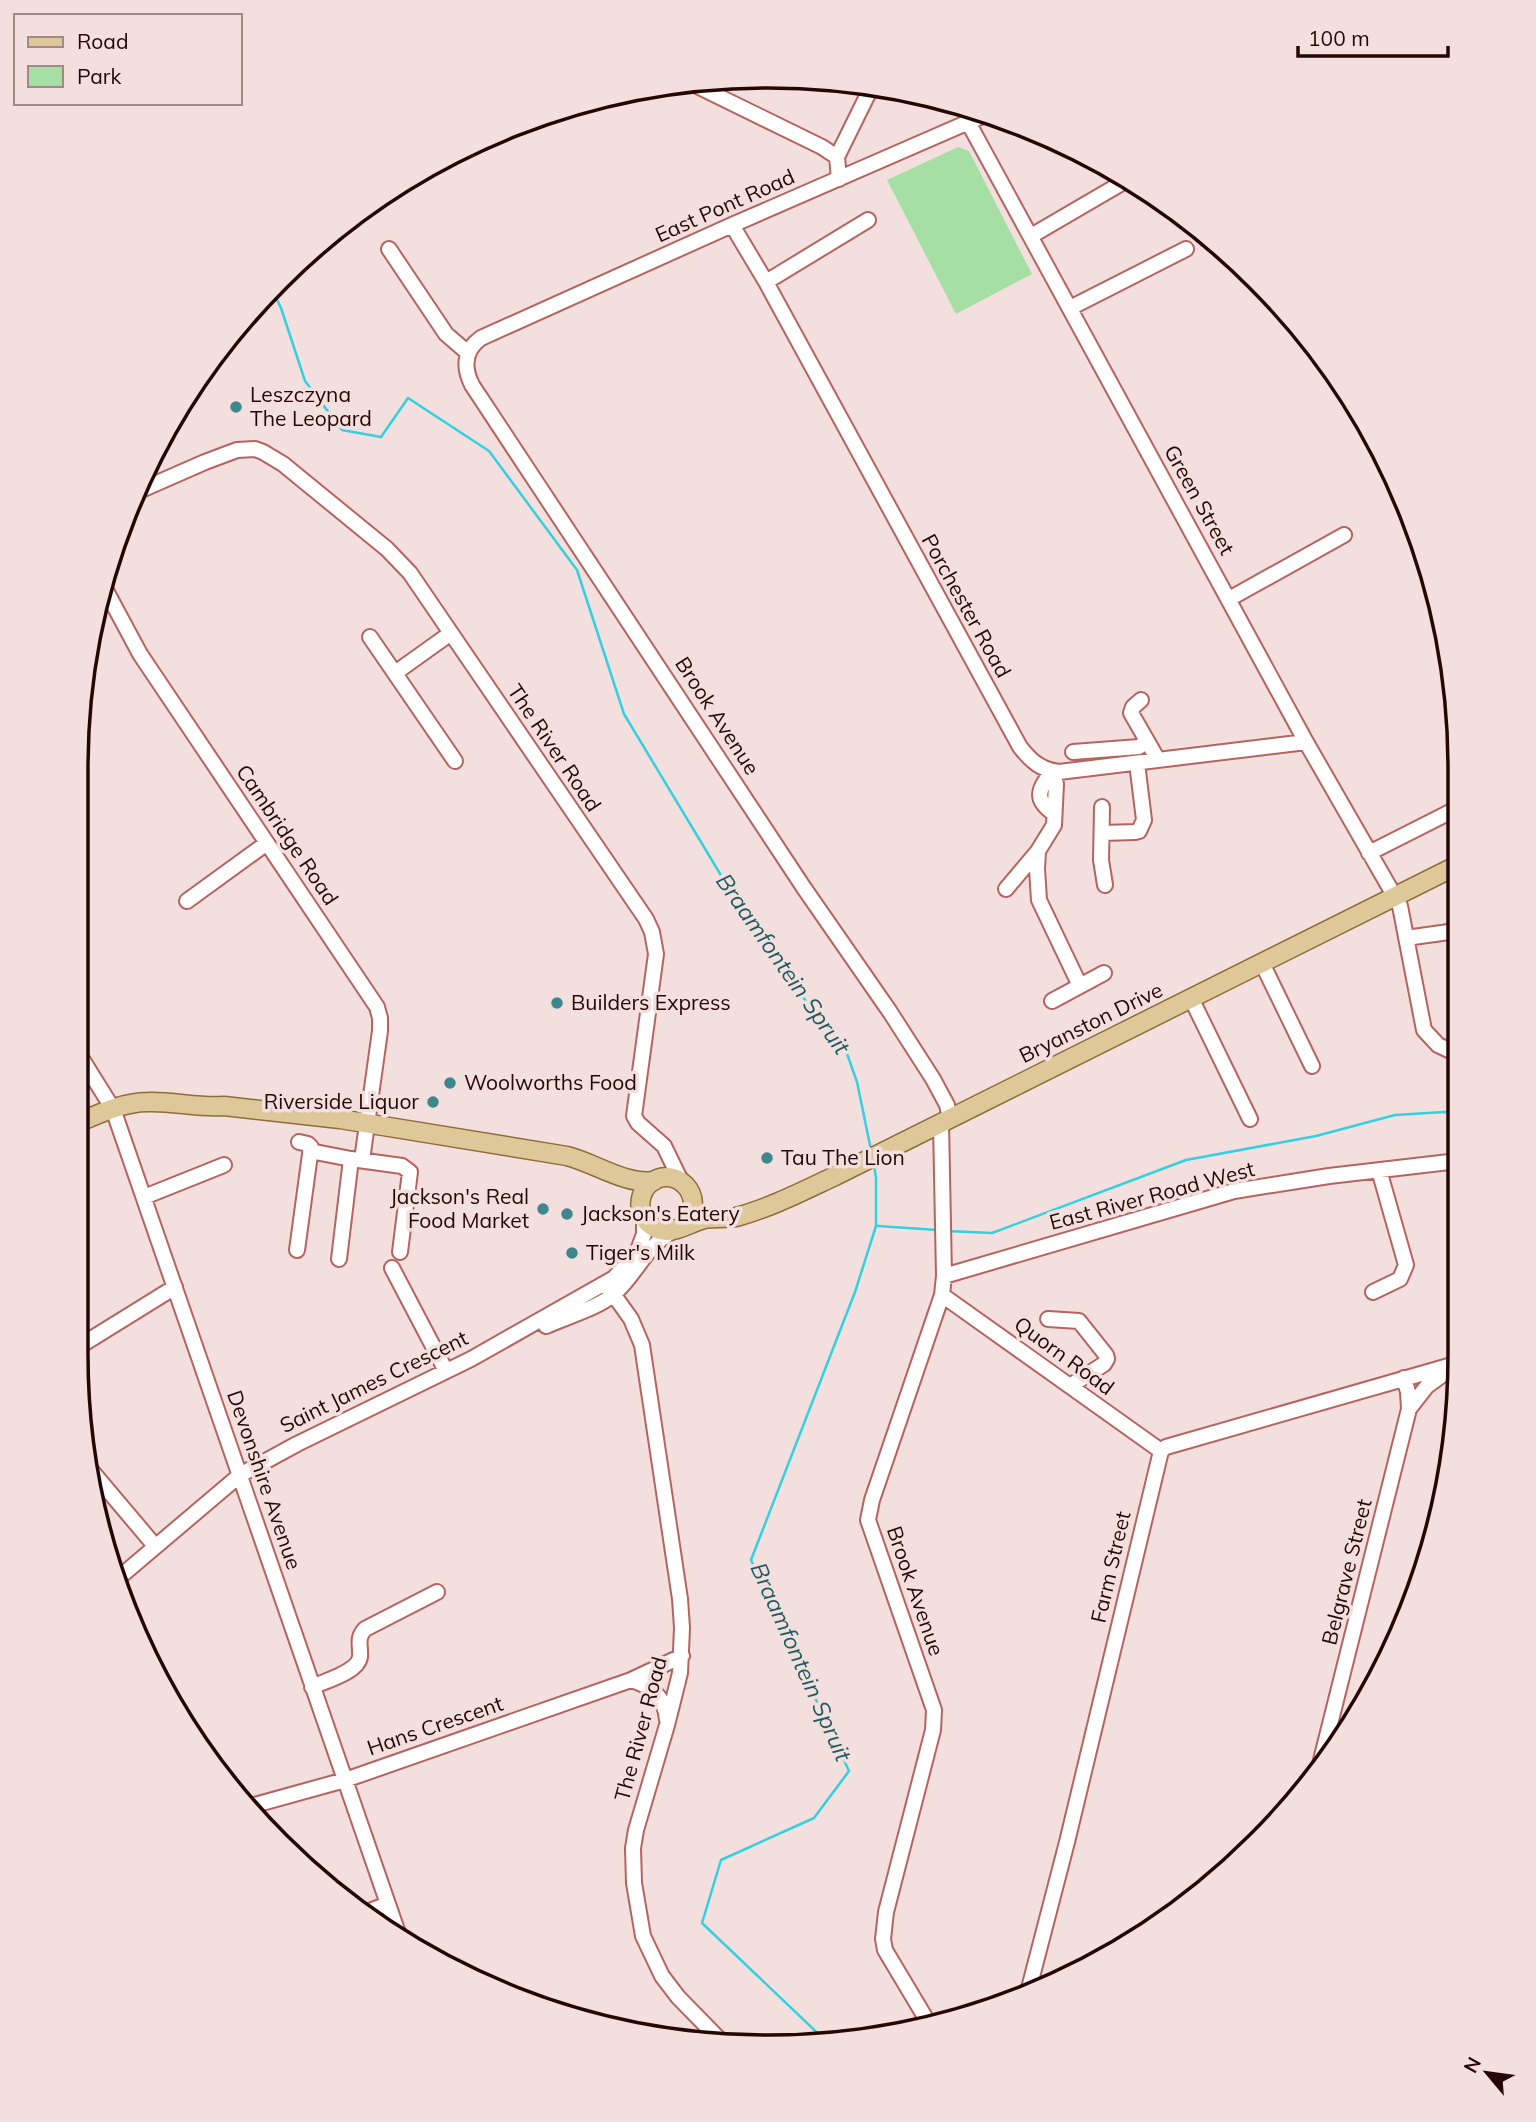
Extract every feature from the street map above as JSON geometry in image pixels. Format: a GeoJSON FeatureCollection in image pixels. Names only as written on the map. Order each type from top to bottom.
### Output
{"type":"FeatureCollection","features":[{"type":"Feature","properties":{"kind":"main road","name":"Bryanston Drive"},"geometry":{"type":"LineString","coordinates":[[678,1228],[700,1220],[731,1218],[774,1204],[835,1176],[1448,870]]}},
{"type":"Feature","properties":{"kind":"main road"},"geometry":{"type":"LineString","coordinates":[[88,1119],[136,1102],[224,1106],[571,1164],[621,1184],[656,1229],[678,1228],[693,1211],[692,1195],[684,1184]]}},
{"type":"Feature","properties":{"kind":"main road"},"geometry":{"type":"LineString","coordinates":[[367,1129],[567,1156],[633,1181],[674,1178],[710,1206],[743,1214]]}},
{"type":"Feature","properties":{"kind":"main road"},"geometry":{"type":"LineString","coordinates":[[642,1213],[643,1192],[657,1180]]}},
{"type":"Feature","properties":{"kind":"street"},"geometry":{"type":"LineString","coordinates":[[706,91],[822,147],[836,158]]}},
{"type":"Feature","properties":{"kind":"street"},"geometry":{"type":"LineString","coordinates":[[839,179],[836,158],[868,95]]}},
{"type":"Feature","properties":{"kind":"street","name":"East Pont Road"},"geometry":{"type":"LineString","coordinates":[[468,353],[481,338],[973,120]]}},
{"type":"Feature","properties":{"kind":"street","name":"Green Street"},"geometry":{"type":"LineString","coordinates":[[968,122],[1306,742],[1400,906],[1424,1030],[1438,1045],[1448,1050]]}},
{"type":"Feature","properties":{"kind":"street"},"geometry":{"type":"LineString","coordinates":[[1031,236],[1118,185]]}},
{"type":"Feature","properties":{"kind":"street"},"geometry":{"type":"LineString","coordinates":[[766,282],[868,220]]}},
{"type":"Feature","properties":{"kind":"street","name":"Porchester Road"},"geometry":{"type":"LineString","coordinates":[[732,225],[766,282],[1020,747],[1039,767],[1052,771]]}},
{"type":"Feature","properties":{"kind":"street"},"geometry":{"type":"LineString","coordinates":[[389,249],[446,334],[468,353]]}},
{"type":"Feature","properties":{"kind":"street"},"geometry":{"type":"LineString","coordinates":[[1070,308],[1186,249]]}},
{"type":"Feature","properties":{"kind":"street","name":"Brook Avenue"},"geometry":{"type":"LineString","coordinates":[[468,353],[466,368],[472,385],[944,1098],[942,1295],[872,1500],[869,1520],[934,1710],[933,1730],[886,1912],[883,1939],[888,1957],[924,2016]]}},
{"type":"Feature","properties":{"kind":"street","name":"The River Road"},"geometry":{"type":"LineString","coordinates":[[149,487],[205,462],[244,449],[263,452],[283,464],[387,549],[411,573],[646,919],[652,932],[656,954],[634,1116],[638,1123],[664,1146],[684,1184]]}},
{"type":"Feature","properties":{"kind":"street"},"geometry":{"type":"LineString","coordinates":[[1229,599],[1344,535]]}},
{"type":"Feature","properties":{"kind":"street","name":"Cambridge Road"},"geometry":{"type":"LineString","coordinates":[[110,598],[130,639],[377,1007],[380,1031],[367,1129],[356,1160],[339,1259]]}},
{"type":"Feature","properties":{"kind":"street"},"geometry":{"type":"LineString","coordinates":[[395,673],[450,633]]}},
{"type":"Feature","properties":{"kind":"street"},"geometry":{"type":"LineString","coordinates":[[370,637],[454,761]]}},
{"type":"Feature","properties":{"kind":"street"},"geometry":{"type":"LineString","coordinates":[[1140,700],[1131,713],[1158,760]]}},
{"type":"Feature","properties":{"kind":"street"},"geometry":{"type":"LineString","coordinates":[[1073,752],[1139,747],[1147,741]]}},
{"type":"Feature","properties":{"kind":"street"},"geometry":{"type":"LineString","coordinates":[[1006,889],[1038,851],[1054,825],[1053,813],[1039,798],[1042,785],[1052,771],[1306,742]]}},
{"type":"Feature","properties":{"kind":"street"},"geometry":{"type":"LineString","coordinates":[[1102,833],[1135,832],[1141,827],[1144,820],[1137,762]]}},
{"type":"Feature","properties":{"kind":"street"},"geometry":{"type":"LineString","coordinates":[[1102,807],[1101,860],[1105,886]]}},
{"type":"Feature","properties":{"kind":"street"},"geometry":{"type":"LineString","coordinates":[[1369,853],[1448,813]]}},
{"type":"Feature","properties":{"kind":"street"},"geometry":{"type":"LineString","coordinates":[[187,901],[267,843]]}},
{"type":"Feature","properties":{"kind":"street"},"geometry":{"type":"LineString","coordinates":[[1038,851],[1037,886],[1040,904],[1080,986]]}},
{"type":"Feature","properties":{"kind":"street"},"geometry":{"type":"LineString","coordinates":[[1406,938],[1448,932]]}},
{"type":"Feature","properties":{"kind":"street"},"geometry":{"type":"LineString","coordinates":[[1262,963],[1311,1066]]}},
{"type":"Feature","properties":{"kind":"street"},"geometry":{"type":"LineString","coordinates":[[1052,1001],[1104,974]]}},
{"type":"Feature","properties":{"kind":"street"},"geometry":{"type":"LineString","coordinates":[[1191,998],[1250,1119]]}},
{"type":"Feature","properties":{"kind":"street","name":"Devonshire Avenue"},"geometry":{"type":"LineString","coordinates":[[88,1069],[113,1109],[394,1923]]}},
{"type":"Feature","properties":{"kind":"street"},"geometry":{"type":"LineString","coordinates":[[657,1180],[665,1159],[664,1146]]}},
{"type":"Feature","properties":{"kind":"street"},"geometry":{"type":"LineString","coordinates":[[298,1250],[304,1147],[356,1160],[402,1166],[410,1172],[400,1252]]}},
{"type":"Feature","properties":{"kind":"street","name":"East River Road West"},"geometry":{"type":"LineString","coordinates":[[944,1276],[1234,1191],[1448,1162]]}},
{"type":"Feature","properties":{"kind":"street"},"geometry":{"type":"LineString","coordinates":[[144,1197],[224,1165]]}},
{"type":"Feature","properties":{"kind":"street"},"geometry":{"type":"LineString","coordinates":[[1373,1292],[1400,1279],[1406,1265],[1379,1170]]}},
{"type":"Feature","properties":{"kind":"street","name":"Saint James Crescent"},"geometry":{"type":"LineString","coordinates":[[610,1289],[637,1253],[644,1234],[642,1213]]}},
{"type":"Feature","properties":{"kind":"street","name":"Saint James Crescent"},"geometry":{"type":"LineString","coordinates":[[124,1573],[240,1475],[610,1289],[632,1274],[654,1244],[678,1228]]}},
{"type":"Feature","properties":{"kind":"street"},"geometry":{"type":"LineString","coordinates":[[392,1268],[446,1371]]}},
{"type":"Feature","properties":{"kind":"street"},"geometry":{"type":"LineString","coordinates":[[88,1341],[175,1287]]}},
{"type":"Feature","properties":{"kind":"street","name":"The River Road"},"geometry":{"type":"LineString","coordinates":[[610,1289],[631,1319],[642,1345],[680,1598],[682,1657],[667,1725],[634,1840],[634,1883],[646,1944],[662,1976],[678,1997],[712,2032]]}},
{"type":"Feature","properties":{"kind":"street","name":"Quorn Road"},"geometry":{"type":"LineString","coordinates":[[942,1295],[1161,1451]]}},
{"type":"Feature","properties":{"kind":"street"},"geometry":{"type":"LineString","coordinates":[[1048,1319],[1079,1321],[1107,1355],[1104,1364],[1070,1386]]}},
{"type":"Feature","properties":{"kind":"street"},"geometry":{"type":"LineString","coordinates":[[1161,1451],[1166,1447],[1448,1366]]}},
{"type":"Feature","properties":{"kind":"street"},"geometry":{"type":"LineString","coordinates":[[1409,1409],[1430,1383],[1448,1371]]}},
{"type":"Feature","properties":{"kind":"street","name":"Belgrave Street"},"geometry":{"type":"LineString","coordinates":[[1325,1745],[1409,1409],[1404,1378]]}},
{"type":"Feature","properties":{"kind":"street","name":"Farm Street"},"geometry":{"type":"LineString","coordinates":[[1031,1982],[1161,1451]]}},
{"type":"Feature","properties":{"kind":"street"},"geometry":{"type":"LineString","coordinates":[[100,1481],[155,1546]]}},
{"type":"Feature","properties":{"kind":"street"},"geometry":{"type":"LineString","coordinates":[[312,1687],[354,1668],[359,1657],[359,1639],[365,1629],[437,1592]]}},
{"type":"Feature","properties":{"kind":"street","name":"Hans Crescent"},"geometry":{"type":"LineString","coordinates":[[257,1804],[345,1780],[631,1680],[682,1657]]}},
{"type":"Feature","properties":{"kind":"street"},"geometry":{"type":"LineString","coordinates":[[631,1680],[647,1686],[659,1696],[666,1709],[667,1725]]}},
{"type":"Feature","properties":{"kind":"street"},"geometry":{"type":"LineString","coordinates":[[375,1909],[388,1905]]}},
{"type":"Feature","properties":{"kind":"green space"},"geometry":{"type":"Polygon","coordinates":[[[958,147],[969,151],[1032,274],[956,314],[887,180],[958,147]]]}},
{"type":"Feature","properties":{"kind":"waterway","name":"Braamfontein Spruit"},"geometry":{"type":"LineString","coordinates":[[276,298],[305,381],[342,430],[381,437],[408,398],[489,451],[577,570],[624,714],[722,877],[769,937],[791,983],[845,1048],[857,1082],[871,1150]]}},
{"type":"Feature","properties":{"kind":"waterway"},"geometry":{"type":"LineString","coordinates":[[947,1231],[992,1233],[1186,1160],[1316,1136],[1395,1115],[1448,1112]]}},
{"type":"Feature","properties":{"kind":"waterway","name":"Braamfontein Spruit"},"geometry":{"type":"LineString","coordinates":[[817,2033],[702,1923],[721,1860],[814,1818],[849,1771],[751,1560],[855,1292],[876,1226],[874,1164]]}},
{"type":"Feature","properties":{"kind":"waterway"},"geometry":{"type":"LineString","coordinates":[[878,1226],[937,1230]]}},
{"type":"Feature","properties":{"kind":"place","name":"Leszczyna The Leopard"},"geometry":{"type":"Point","coordinates":[236,407]}},
{"type":"Feature","properties":{"kind":"place","name":"Builders Express"},"geometry":{"type":"Point","coordinates":[557,1003]}},
{"type":"Feature","properties":{"kind":"place","name":"Woolworths Food"},"geometry":{"type":"Point","coordinates":[450,1083]}},
{"type":"Feature","properties":{"kind":"place","name":"Riverside Liquor"},"geometry":{"type":"Point","coordinates":[433,1102]}},
{"type":"Feature","properties":{"kind":"place","name":"Tau The Lion"},"geometry":{"type":"Point","coordinates":[767,1158]}},
{"type":"Feature","properties":{"kind":"place","name":"Jackson's Real Food Market"},"geometry":{"type":"Point","coordinates":[543,1209]}},
{"type":"Feature","properties":{"kind":"place","name":"Jackson's Eatery"},"geometry":{"type":"Point","coordinates":[567,1214]}},
{"type":"Feature","properties":{"kind":"place","name":"Tiger's Milk"},"geometry":{"type":"Point","coordinates":[572,1253]}}]}
